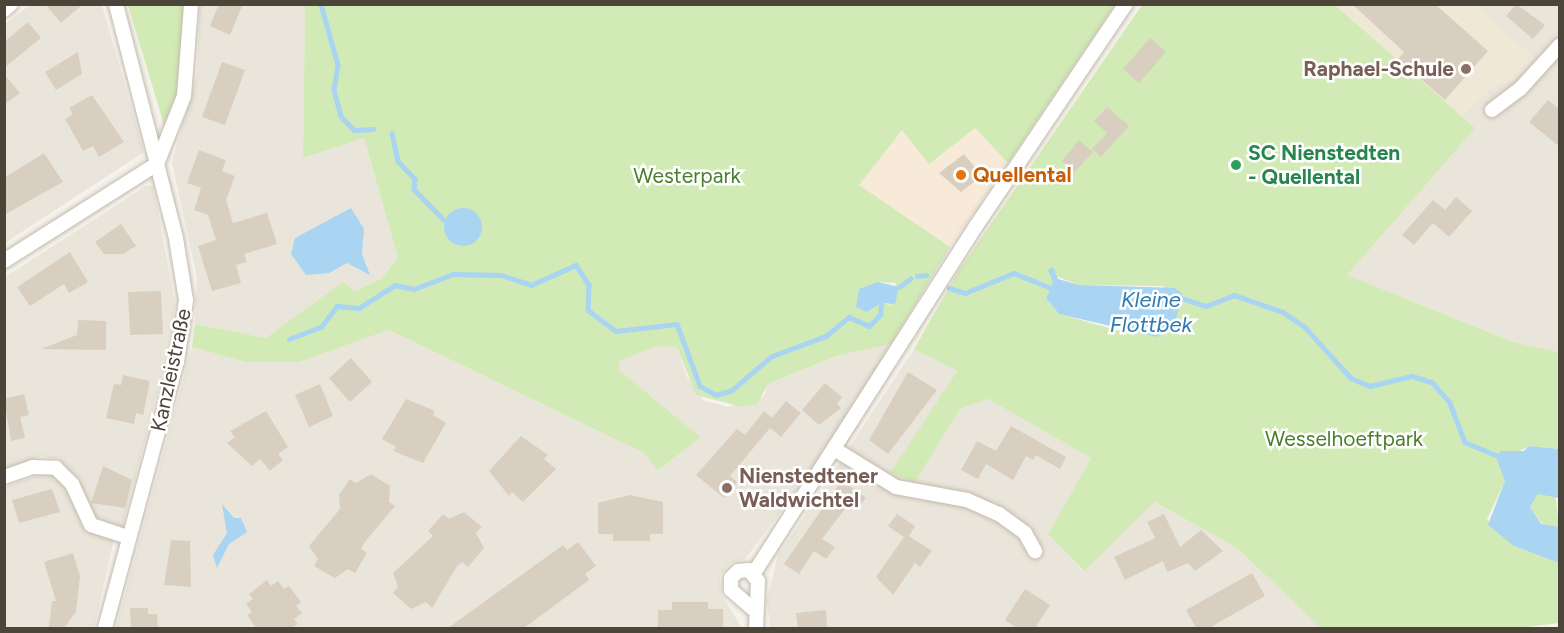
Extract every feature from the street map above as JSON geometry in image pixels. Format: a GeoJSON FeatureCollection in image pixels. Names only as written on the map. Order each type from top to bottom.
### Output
{"type":"FeatureCollection","features":[{"type":"Feature","properties":{"kind":"street"},"geometry":{"type":"LineString","coordinates":[[4,10],[11,4]]}},
{"type":"Feature","properties":{"kind":"street","name":"Kanzleistraße"},"geometry":{"type":"LineString","coordinates":[[105,628],[185,316],[185,285],[116,4]]}},
{"type":"Feature","properties":{"kind":"street"},"geometry":{"type":"LineString","coordinates":[[4,261],[157,164],[184,96],[191,4]]}},
{"type":"Feature","properties":{"kind":"street"},"geometry":{"type":"LineString","coordinates":[[754,573],[836,450],[976,226],[1126,4]]}},
{"type":"Feature","properties":{"kind":"street"},"geometry":{"type":"LineString","coordinates":[[1492,110],[1520,89],[1560,45]]}},
{"type":"Feature","properties":{"kind":"street"},"geometry":{"type":"LineString","coordinates":[[836,450],[896,487],[967,500],[999,514],[1024,533],[1035,551]]}},
{"type":"Feature","properties":{"kind":"street"},"geometry":{"type":"LineString","coordinates":[[4,477],[33,467],[56,468],[72,484],[91,525],[128,537]]}},
{"type":"Feature","properties":{"kind":"street"},"geometry":{"type":"LineString","coordinates":[[753,609],[730,584],[738,571],[754,573]]}},
{"type":"Feature","properties":{"kind":"street"},"geometry":{"type":"LineString","coordinates":[[754,573],[758,581],[753,609],[756,628]]}},
{"type":"Feature","properties":{"kind":"shaded area"},"geometry":{"type":"Polygon","coordinates":[[[30,5],[102,5],[144,152],[5,243],[4,25],[30,5]]]}},
{"type":"Feature","properties":{"kind":"shaded area"},"geometry":{"type":"Polygon","coordinates":[[[200,5],[305,5],[303,158],[364,138],[398,258],[381,279],[301,314],[266,338],[195,324],[197,278],[172,163],[197,74],[200,5]]]}},
{"type":"Feature","properties":{"kind":"shaded area","name":"Raphael-Schule"},"geometry":{"type":"Polygon","coordinates":[[[1335,5],[1476,5],[1534,58],[1513,81],[1495,84],[1461,116],[1335,5]]]}},
{"type":"Feature","properties":{"kind":"shaded area"},"geometry":{"type":"Polygon","coordinates":[[[1476,5],[1559,5],[1559,352],[1513,342],[1346,275],[1474,128],[1461,116],[1495,84],[1513,81],[1533,58],[1476,5]]]}},
{"type":"Feature","properties":{"kind":"shaded area"},"geometry":{"type":"Polygon","coordinates":[[[975,128],[1008,163],[950,247],[858,185],[902,129],[975,128]]]}},
{"type":"Feature","properties":{"kind":"shaded area"},"geometry":{"type":"Polygon","coordinates":[[[146,186],[153,186],[175,303],[170,346],[122,527],[92,516],[79,482],[59,459],[41,456],[5,470],[5,277],[146,186]]]}},
{"type":"Feature","properties":{"kind":"shaded area"},"geometry":{"type":"Polygon","coordinates":[[[389,330],[644,453],[659,471],[699,437],[619,370],[619,361],[657,345],[677,347],[687,377],[703,400],[728,407],[764,396],[768,384],[836,356],[891,344],[823,456],[745,559],[730,563],[720,576],[721,594],[742,628],[116,628],[192,347],[245,362],[299,362],[389,330]]]}},
{"type":"Feature","properties":{"kind":"shaded area"},"geometry":{"type":"Polygon","coordinates":[[[914,349],[957,371],[890,474],[915,481],[960,409],[988,399],[1091,458],[1048,534],[1083,571],[1155,502],[1237,548],[1321,628],[770,628],[767,600],[778,556],[914,349]]]}},
{"type":"Feature","properties":{"kind":"shaded area"},"geometry":{"type":"Polygon","coordinates":[[[42,474],[53,474],[66,486],[87,530],[114,539],[94,628],[5,628],[5,487],[42,474]]]}},
{"type":"Feature","properties":{"kind":"green space"},"geometry":{"type":"Polygon","coordinates":[[[128,5],[185,5],[179,91],[164,125],[128,5]]]}},
{"type":"Feature","properties":{"kind":"green space","name":"Westerpark"},"geometry":{"type":"Polygon","coordinates":[[[305,5],[1115,5],[1008,163],[975,128],[929,164],[902,130],[859,185],[950,247],[891,344],[836,356],[768,384],[757,404],[742,407],[696,395],[677,347],[657,346],[619,361],[619,370],[700,437],[658,471],[644,453],[389,330],[299,362],[245,362],[192,347],[195,324],[266,338],[343,282],[354,291],[381,279],[398,258],[364,138],[303,158],[305,5]],[[878,282],[867,312],[881,303],[890,305],[896,283],[878,282]]]}},
{"type":"Feature","properties":{"kind":"green space","name":"Wesselhoeftpark"},"geometry":{"type":"Polygon","coordinates":[[[1142,5],[1335,5],[1475,128],[1347,275],[1513,342],[1559,352],[1559,449],[1530,446],[1516,452],[1503,466],[1505,481],[1487,519],[1514,546],[1559,563],[1559,623],[1518,628],[1321,628],[1237,548],[1155,502],[1084,571],[1048,534],[1091,458],[988,399],[960,409],[915,482],[890,473],[957,371],[914,349],[958,272],[1142,5]],[[1056,276],[1046,298],[1059,314],[1134,335],[1164,286],[1079,285],[1056,276]]]}},
{"type":"Feature","properties":{"kind":"green space"},"geometry":{"type":"Polygon","coordinates":[[[1555,493],[1559,527],[1553,528],[1542,524],[1530,507],[1538,494],[1555,493]]]}},
{"type":"Feature","properties":{"kind":"water"},"geometry":{"type":"Polygon","coordinates":[[[351,208],[364,229],[362,254],[370,275],[347,263],[329,273],[306,275],[291,254],[295,238],[351,208]]]}},
{"type":"Feature","properties":{"kind":"water"},"geometry":{"type":"Polygon","coordinates":[[[463,208],[470,209],[476,214],[481,220],[481,234],[476,240],[470,245],[463,246],[456,245],[450,240],[445,234],[444,227],[445,220],[450,214],[456,209],[463,208]]]}},
{"type":"Feature","properties":{"kind":"water","name":"Kleine Flottbek"},"geometry":{"type":"Polygon","coordinates":[[[1053,267],[1058,279],[1079,285],[1175,288],[1182,294],[1176,320],[1158,337],[1059,314],[1046,298],[1053,282],[1048,270],[1053,267]]]}},
{"type":"Feature","properties":{"kind":"water"},"geometry":{"type":"Polygon","coordinates":[[[878,282],[899,287],[895,304],[881,303],[867,312],[856,307],[859,289],[878,282]]]}},
{"type":"Feature","properties":{"kind":"water"},"geometry":{"type":"Polygon","coordinates":[[[1529,446],[1559,449],[1559,498],[1538,494],[1530,507],[1541,524],[1559,527],[1559,563],[1514,546],[1488,525],[1505,481],[1497,460],[1500,451],[1524,451],[1529,446]]]}},
{"type":"Feature","properties":{"kind":"water"},"geometry":{"type":"Polygon","coordinates":[[[222,504],[234,518],[241,518],[247,532],[229,544],[217,568],[213,555],[227,533],[222,504]]]}},
{"type":"Feature","properties":{"kind":"building"},"geometry":{"type":"Polygon","coordinates":[[[45,4],[83,4],[61,23],[45,4]]]}},
{"type":"Feature","properties":{"kind":"building"},"geometry":{"type":"Polygon","coordinates":[[[219,4],[243,4],[230,35],[210,26],[219,4]]]}},
{"type":"Feature","properties":{"kind":"building"},"geometry":{"type":"Polygon","coordinates":[[[1352,4],[1435,4],[1488,51],[1445,100],[1398,59],[1404,52],[1352,4]]]}},
{"type":"Feature","properties":{"kind":"building"},"geometry":{"type":"Polygon","coordinates":[[[1516,4],[1545,25],[1533,39],[1506,16],[1516,4]]]}},
{"type":"Feature","properties":{"kind":"building"},"geometry":{"type":"Polygon","coordinates":[[[28,22],[41,38],[4,68],[4,42],[28,22]]]}},
{"type":"Feature","properties":{"kind":"building"},"geometry":{"type":"Polygon","coordinates":[[[1150,38],[1166,52],[1139,83],[1123,69],[1150,38]]]}},
{"type":"Feature","properties":{"kind":"building"},"geometry":{"type":"Polygon","coordinates":[[[78,52],[82,74],[56,90],[45,72],[78,52]]]}},
{"type":"Feature","properties":{"kind":"building"},"geometry":{"type":"Polygon","coordinates":[[[222,62],[245,70],[225,125],[202,117],[222,62]]]}},
{"type":"Feature","properties":{"kind":"building"},"geometry":{"type":"Polygon","coordinates":[[[4,74],[20,93],[4,105],[4,74]]]}},
{"type":"Feature","properties":{"kind":"building"},"geometry":{"type":"Polygon","coordinates":[[[92,95],[124,142],[99,157],[93,146],[83,151],[65,119],[73,114],[69,108],[92,95]]]}},
{"type":"Feature","properties":{"kind":"building"},"geometry":{"type":"Polygon","coordinates":[[[1548,100],[1560,109],[1560,147],[1529,122],[1548,100]]]}},
{"type":"Feature","properties":{"kind":"building"},"geometry":{"type":"Polygon","coordinates":[[[1107,107],[1129,126],[1101,157],[1092,149],[1107,133],[1094,121],[1107,107]]]}},
{"type":"Feature","properties":{"kind":"building"},"geometry":{"type":"Polygon","coordinates":[[[1079,140],[1093,152],[1075,172],[1062,161],[1079,140]]]}},
{"type":"Feature","properties":{"kind":"building"},"geometry":{"type":"Polygon","coordinates":[[[199,150],[226,160],[222,171],[235,176],[226,200],[233,223],[267,213],[277,244],[244,254],[247,262],[236,265],[241,283],[212,291],[198,246],[216,240],[208,215],[194,210],[201,188],[187,183],[199,150]]]}},
{"type":"Feature","properties":{"kind":"building"},"geometry":{"type":"Polygon","coordinates":[[[44,153],[63,182],[4,215],[4,178],[44,153]]]}},
{"type":"Feature","properties":{"kind":"building"},"geometry":{"type":"Polygon","coordinates":[[[964,154],[982,176],[961,192],[939,173],[964,154]]]}},
{"type":"Feature","properties":{"kind":"building"},"geometry":{"type":"Polygon","coordinates":[[[1456,197],[1472,211],[1449,237],[1433,223],[1414,245],[1402,235],[1433,200],[1445,210],[1456,197]]]}},
{"type":"Feature","properties":{"kind":"building"},"geometry":{"type":"Polygon","coordinates":[[[121,224],[136,246],[123,254],[104,254],[95,242],[121,224]]]}},
{"type":"Feature","properties":{"kind":"building"},"geometry":{"type":"Polygon","coordinates":[[[70,252],[88,282],[69,293],[64,284],[30,306],[17,287],[70,252]]]}},
{"type":"Feature","properties":{"kind":"building"},"geometry":{"type":"Polygon","coordinates":[[[161,291],[163,334],[130,335],[128,292],[161,291]]]}},
{"type":"Feature","properties":{"kind":"building"},"geometry":{"type":"Polygon","coordinates":[[[78,320],[106,321],[106,350],[41,349],[77,335],[78,320]]]}},
{"type":"Feature","properties":{"kind":"building"},"geometry":{"type":"Polygon","coordinates":[[[351,358],[372,382],[350,402],[329,378],[351,358]]]}},
{"type":"Feature","properties":{"kind":"building"},"geometry":{"type":"Polygon","coordinates":[[[908,372],[937,390],[888,454],[869,440],[908,372]]]}},
{"type":"Feature","properties":{"kind":"building"},"geometry":{"type":"Polygon","coordinates":[[[123,375],[150,381],[143,415],[136,413],[134,424],[106,418],[114,384],[121,385],[123,375]]]}},
{"type":"Feature","properties":{"kind":"building"},"geometry":{"type":"Polygon","coordinates":[[[825,383],[842,397],[837,404],[841,408],[819,425],[802,410],[825,383]]]}},
{"type":"Feature","properties":{"kind":"building"},"geometry":{"type":"Polygon","coordinates":[[[320,384],[333,416],[309,427],[295,395],[320,384]]]}},
{"type":"Feature","properties":{"kind":"building"},"geometry":{"type":"Polygon","coordinates":[[[24,394],[29,415],[20,417],[25,438],[11,441],[4,399],[24,394]]]}},
{"type":"Feature","properties":{"kind":"building"},"geometry":{"type":"Polygon","coordinates":[[[406,399],[435,411],[433,415],[446,423],[423,463],[393,451],[396,447],[382,439],[406,399]]]}},
{"type":"Feature","properties":{"kind":"building"},"geometry":{"type":"Polygon","coordinates":[[[786,401],[801,413],[781,437],[770,428],[730,476],[737,482],[724,498],[696,475],[737,429],[745,435],[764,411],[772,418],[786,401]]]}},
{"type":"Feature","properties":{"kind":"building"},"geometry":{"type":"Polygon","coordinates":[[[266,411],[288,447],[278,454],[283,460],[270,471],[260,459],[252,466],[227,443],[235,437],[230,431],[266,411]]]}},
{"type":"Feature","properties":{"kind":"building"},"geometry":{"type":"Polygon","coordinates":[[[1011,426],[1066,457],[1060,469],[1036,455],[1033,460],[1026,456],[1013,480],[986,464],[978,479],[961,470],[977,441],[996,451],[1011,426]]]}},
{"type":"Feature","properties":{"kind":"building"},"geometry":{"type":"Polygon","coordinates":[[[521,436],[548,455],[544,459],[556,469],[523,502],[512,492],[509,496],[489,471],[521,436]]]}},
{"type":"Feature","properties":{"kind":"building"},"geometry":{"type":"Polygon","coordinates":[[[103,466],[132,480],[125,508],[91,503],[103,466]]]}},
{"type":"Feature","properties":{"kind":"building"},"geometry":{"type":"Polygon","coordinates":[[[371,474],[390,486],[389,502],[395,506],[364,543],[361,549],[367,553],[355,573],[348,569],[335,578],[314,566],[318,559],[309,546],[340,509],[339,495],[350,479],[356,483],[371,474]]]}},
{"type":"Feature","properties":{"kind":"building"},"geometry":{"type":"Polygon","coordinates":[[[842,480],[866,498],[858,507],[851,501],[822,539],[835,547],[826,559],[814,551],[799,574],[784,564],[842,480]]]}},
{"type":"Feature","properties":{"kind":"building"},"geometry":{"type":"Polygon","coordinates":[[[52,489],[60,512],[19,523],[12,500],[52,489]]]}},
{"type":"Feature","properties":{"kind":"building"},"geometry":{"type":"Polygon","coordinates":[[[752,492],[764,501],[756,511],[744,502],[752,492]]]}},
{"type":"Feature","properties":{"kind":"building"},"geometry":{"type":"Polygon","coordinates":[[[630,495],[663,502],[663,534],[650,534],[650,541],[613,541],[613,534],[598,534],[598,503],[630,495]]]}},
{"type":"Feature","properties":{"kind":"building"},"geometry":{"type":"Polygon","coordinates":[[[464,512],[482,527],[476,533],[484,548],[468,567],[462,562],[457,566],[432,608],[426,602],[411,609],[393,593],[398,587],[393,573],[433,536],[428,531],[443,514],[449,519],[464,512]]]}},
{"type":"Feature","properties":{"kind":"building"},"geometry":{"type":"Polygon","coordinates":[[[897,514],[915,526],[909,536],[932,551],[920,567],[915,563],[893,595],[876,577],[904,537],[888,526],[897,514]]]}},
{"type":"Feature","properties":{"kind":"building"},"geometry":{"type":"Polygon","coordinates":[[[1164,514],[1180,547],[1201,530],[1223,551],[1195,571],[1188,563],[1167,572],[1163,561],[1125,580],[1114,557],[1155,538],[1147,522],[1164,514]]]}},
{"type":"Feature","properties":{"kind":"building"},"geometry":{"type":"Polygon","coordinates":[[[171,540],[190,541],[191,587],[164,585],[171,540]]]}},
{"type":"Feature","properties":{"kind":"building"},"geometry":{"type":"Polygon","coordinates":[[[578,542],[596,566],[585,574],[589,580],[524,628],[448,628],[563,545],[567,550],[578,542]]]}},
{"type":"Feature","properties":{"kind":"building"},"geometry":{"type":"Polygon","coordinates":[[[73,553],[80,576],[76,612],[64,628],[49,627],[52,601],[56,601],[44,562],[73,553]]]}},
{"type":"Feature","properties":{"kind":"building"},"geometry":{"type":"Polygon","coordinates":[[[1252,573],[1265,596],[1209,628],[1196,628],[1186,610],[1252,573]]]}},
{"type":"Feature","properties":{"kind":"building"},"geometry":{"type":"Polygon","coordinates":[[[267,580],[271,586],[278,581],[284,589],[289,586],[301,602],[296,606],[302,613],[294,619],[298,624],[291,628],[256,628],[247,615],[252,612],[246,604],[253,599],[249,594],[267,580]]]}},
{"type":"Feature","properties":{"kind":"building"},"geometry":{"type":"Polygon","coordinates":[[[1025,589],[1050,605],[1035,628],[1017,628],[1005,620],[1025,589]]]}},
{"type":"Feature","properties":{"kind":"building"},"geometry":{"type":"Polygon","coordinates":[[[672,602],[708,602],[708,609],[723,609],[723,628],[658,628],[658,610],[672,610],[672,602]]]}},
{"type":"Feature","properties":{"kind":"building"},"geometry":{"type":"Polygon","coordinates":[[[130,608],[148,608],[148,614],[157,614],[158,628],[131,628],[130,608]]]}},
{"type":"Feature","properties":{"kind":"building"},"geometry":{"type":"Polygon","coordinates":[[[826,610],[827,628],[798,628],[796,613],[826,610]]]}},
{"type":"Feature","properties":{"kind":"waterway"},"geometry":{"type":"LineString","coordinates":[[321,4],[338,65],[334,90],[341,116],[354,130],[373,129]]}},
{"type":"Feature","properties":{"kind":"waterway"},"geometry":{"type":"LineString","coordinates":[[392,133],[398,161],[415,179],[414,189],[444,220]]}},
{"type":"Feature","properties":{"kind":"waterway","name":"Kleine Flottbek"},"geometry":{"type":"LineString","coordinates":[[289,339],[321,327],[337,306],[359,308],[395,285],[414,289],[453,274],[501,275],[531,285],[576,265],[589,285],[588,310],[616,331],[677,324],[700,386],[716,395],[732,390],[772,356],[826,336],[849,317],[869,326],[880,315],[881,303]]}},
{"type":"Feature","properties":{"kind":"waterway","name":"Kleine Flottbek"},"geometry":{"type":"LineString","coordinates":[[949,288],[965,293],[1014,273],[1048,287]]}},
{"type":"Feature","properties":{"kind":"waterway","name":"Kleine Flottbek"},"geometry":{"type":"LineString","coordinates":[[917,276],[926,275]]}},
{"type":"Feature","properties":{"kind":"waterway","name":"Kleine Flottbek"},"geometry":{"type":"LineString","coordinates":[[899,287],[910,279]]}},
{"type":"Feature","properties":{"kind":"waterway","name":"Kleine Flottbek"},"geometry":{"type":"LineString","coordinates":[[1181,298],[1206,306],[1234,295],[1283,312],[1304,326],[1351,378],[1370,386],[1412,376],[1432,382],[1450,403],[1465,442],[1498,456]]}},
{"type":"Feature","properties":{"kind":"place","name":"Raphael-Schule"},"geometry":{"type":"Point","coordinates":[1466,69]}},
{"type":"Feature","properties":{"kind":"place","name":"SC Nienstedten - Quellental"},"geometry":{"type":"Point","coordinates":[1236,165]}},
{"type":"Feature","properties":{"kind":"place","name":"Quellental"},"geometry":{"type":"Point","coordinates":[961,175]}},
{"type":"Feature","properties":{"kind":"place","name":"Nienstedtener Waldwichtel"},"geometry":{"type":"Point","coordinates":[727,488]}}]}
